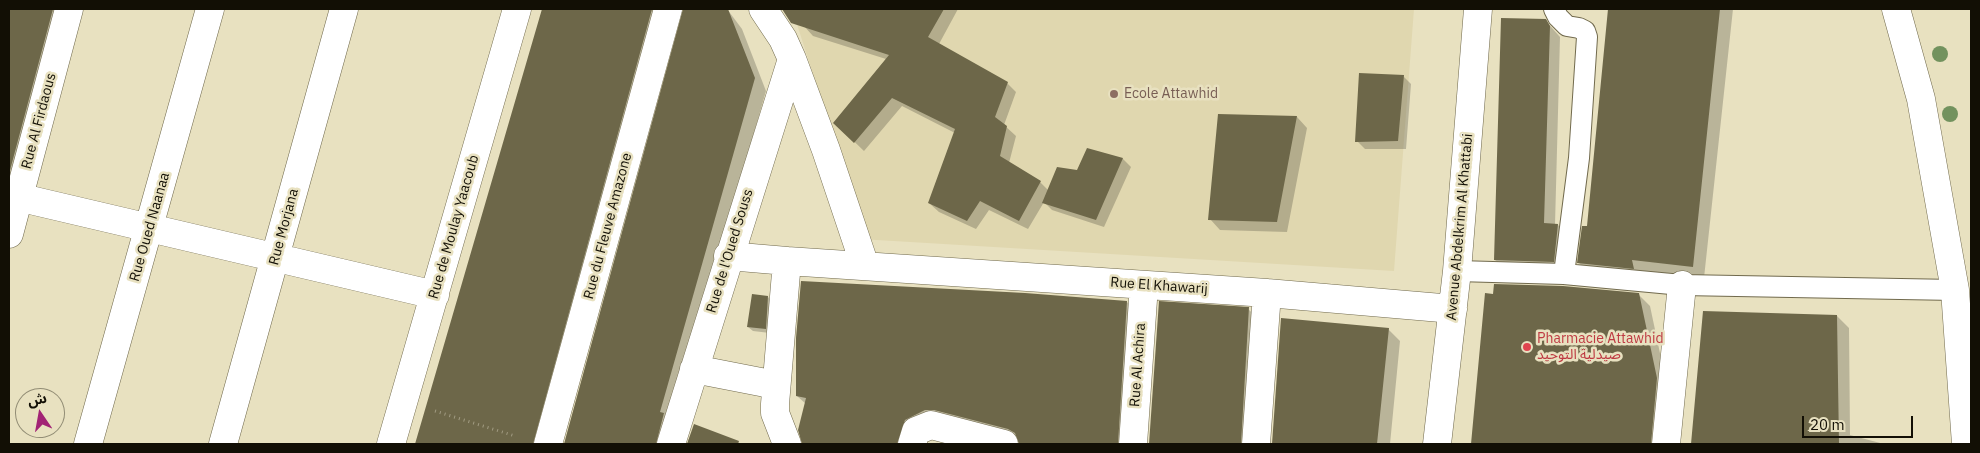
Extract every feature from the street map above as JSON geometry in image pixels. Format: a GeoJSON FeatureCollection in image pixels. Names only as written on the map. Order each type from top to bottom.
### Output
{"type":"FeatureCollection","features":[{"type":"Feature","properties":{"kind":"street","name":"Rue Al Firdaous"},"geometry":{"type":"LineString","coordinates":[[9,234],[14,196],[69,9]]}},
{"type":"Feature","properties":{"kind":"street","name":"Rue Oued Naanaa"},"geometry":{"type":"LineString","coordinates":[[88,444],[210,9]]}},
{"type":"Feature","properties":{"kind":"street","name":"Rue Morjana"},"geometry":{"type":"LineString","coordinates":[[223,444],[344,9]]}},
{"type":"Feature","properties":{"kind":"street","name":"Rue de Moulay Yaacoub"},"geometry":{"type":"LineString","coordinates":[[391,444],[517,9]]}},
{"type":"Feature","properties":{"kind":"street","name":"Rue du Fleuve Amazone"},"geometry":{"type":"LineString","coordinates":[[535,441],[668,9]]}},
{"type":"Feature","properties":{"kind":"street"},"geometry":{"type":"LineString","coordinates":[[763,9],[792,59],[826,150],[865,266]]}},
{"type":"Feature","properties":{"kind":"street","name":"Avenue Abdelkrim Al Khattabi"},"geometry":{"type":"LineString","coordinates":[[1437,444],[1457,271],[1478,9]]}},
{"type":"Feature","properties":{"kind":"street"},"geometry":{"type":"LineString","coordinates":[[1896,9],[1921,99],[1955,290],[1966,444]]}},
{"type":"Feature","properties":{"kind":"street","name":"Rue de l'Oued Souss"},"geometry":{"type":"LineString","coordinates":[[671,444],[728,256],[792,59]]}},
{"type":"Feature","properties":{"kind":"street"},"geometry":{"type":"LineString","coordinates":[[14,196],[435,294]]}},
{"type":"Feature","properties":{"kind":"street","name":"Rue El Khawarij"},"geometry":{"type":"LineString","coordinates":[[728,256],[1267,293],[1453,309]]}},
{"type":"Feature","properties":{"kind":"street"},"geometry":{"type":"LineString","coordinates":[[787,261],[775,412],[787,444]]}},
{"type":"Feature","properties":{"kind":"street","name":"Rue Al Achira"},"geometry":{"type":"LineString","coordinates":[[1133,444],[1144,285]]}},
{"type":"Feature","properties":{"kind":"street"},"geometry":{"type":"LineString","coordinates":[[1666,444],[1682,285]]}},
{"type":"Feature","properties":{"kind":"street"},"geometry":{"type":"LineString","coordinates":[[1256,444],[1267,293]]}},
{"type":"Feature","properties":{"kind":"street"},"geometry":{"type":"LineString","coordinates":[[694,369],[776,385]]}},
{"type":"Feature","properties":{"kind":"street"},"geometry":{"type":"LineString","coordinates":[[912,444],[916,431],[932,425],[1004,444]]}},
{"type":"Feature","properties":{"kind":"lane"},"geometry":{"type":"LineString","coordinates":[[1554,9],[1566,26],[1585,31],[1587,37],[1579,158],[1564,274]]}},
{"type":"Feature","properties":{"kind":"lane"},"geometry":{"type":"LineString","coordinates":[[1457,271],[1564,274],[1682,285],[1955,290]]}},
{"type":"Feature","properties":{"kind":"path"},"geometry":{"type":"LineString","coordinates":[[404,401],[535,441]]}},
{"type":"Feature","properties":{"kind":"shaded area","name":"Ecole Attawhid"},"geometry":{"type":"Polygon","coordinates":[[[792,9],[1414,9],[1394,271],[860,239],[847,179],[792,9]]]}},
{"type":"Feature","properties":{"kind":"building"},"geometry":{"type":"Polygon","coordinates":[[[9,9],[53,9],[9,174],[9,9]]]}},
{"type":"Feature","properties":{"kind":"building"},"geometry":{"type":"Polygon","coordinates":[[[542,9],[652,9],[533,444],[415,444],[542,9]]]}},
{"type":"Feature","properties":{"kind":"building"},"geometry":{"type":"Polygon","coordinates":[[[683,9],[728,9],[755,78],[660,412],[664,413],[656,444],[564,444],[683,9]]]}},
{"type":"Feature","properties":{"kind":"building"},"geometry":{"type":"Polygon","coordinates":[[[782,9],[944,9],[928,37],[1008,82],[995,117],[1007,126],[1000,156],[1041,181],[1019,221],[980,201],[967,221],[928,203],[955,129],[892,98],[854,143],[833,123],[889,55],[791,23],[782,9]]]}},
{"type":"Feature","properties":{"kind":"building"},"geometry":{"type":"Polygon","coordinates":[[[1608,9],[1720,9],[1693,267],[1632,260],[1634,269],[1577,263],[1582,226],[1587,226],[1608,9]]]}},
{"type":"Feature","properties":{"kind":"building"},"geometry":{"type":"Polygon","coordinates":[[[1501,18],[1546,19],[1550,26],[1544,223],[1558,224],[1554,262],[1494,260],[1501,18]]]}},
{"type":"Feature","properties":{"kind":"building"},"geometry":{"type":"Polygon","coordinates":[[[1359,73],[1404,75],[1398,141],[1355,142],[1359,73]]]}},
{"type":"Feature","properties":{"kind":"building"},"geometry":{"type":"Polygon","coordinates":[[[1218,114],[1297,116],[1277,222],[1208,220],[1218,114]]]}},
{"type":"Feature","properties":{"kind":"building"},"geometry":{"type":"Polygon","coordinates":[[[1087,148],[1123,158],[1096,220],[1042,203],[1057,167],[1077,170],[1087,148]]]}},
{"type":"Feature","properties":{"kind":"building"},"geometry":{"type":"Polygon","coordinates":[[[801,281],[1025,293],[1127,301],[1118,444],[1019,444],[1015,433],[1008,429],[934,410],[925,410],[905,420],[897,444],[802,444],[798,430],[806,398],[796,396],[796,338],[801,281]]]}},
{"type":"Feature","properties":{"kind":"building"},"geometry":{"type":"Polygon","coordinates":[[[1494,284],[1563,286],[1639,293],[1657,378],[1651,444],[1471,444],[1485,293],[1493,294],[1494,284]]]}},
{"type":"Feature","properties":{"kind":"building"},"geometry":{"type":"Polygon","coordinates":[[[752,294],[768,296],[766,329],[747,327],[752,294]]]}},
{"type":"Feature","properties":{"kind":"building"},"geometry":{"type":"Polygon","coordinates":[[[1159,301],[1249,307],[1241,444],[1149,444],[1159,301]]]}},
{"type":"Feature","properties":{"kind":"building"},"geometry":{"type":"Polygon","coordinates":[[[1703,311],[1837,315],[1839,444],[1691,444],[1703,311]]]}},
{"type":"Feature","properties":{"kind":"building"},"geometry":{"type":"Polygon","coordinates":[[[1281,318],[1389,328],[1377,444],[1272,444],[1281,318]]]}},
{"type":"Feature","properties":{"kind":"building"},"geometry":{"type":"Polygon","coordinates":[[[694,424],[739,441],[738,444],[687,444],[694,424]]]}},
{"type":"Feature","properties":{"kind":"place","name":"Ecole Attawhid"},"geometry":{"type":"Point","coordinates":[1114,94]}},
{"type":"Feature","properties":{"kind":"place","name":"Pharmacie Attawhid صيدلية التوحيد"},"geometry":{"type":"Point","coordinates":[1527,347]}}]}
